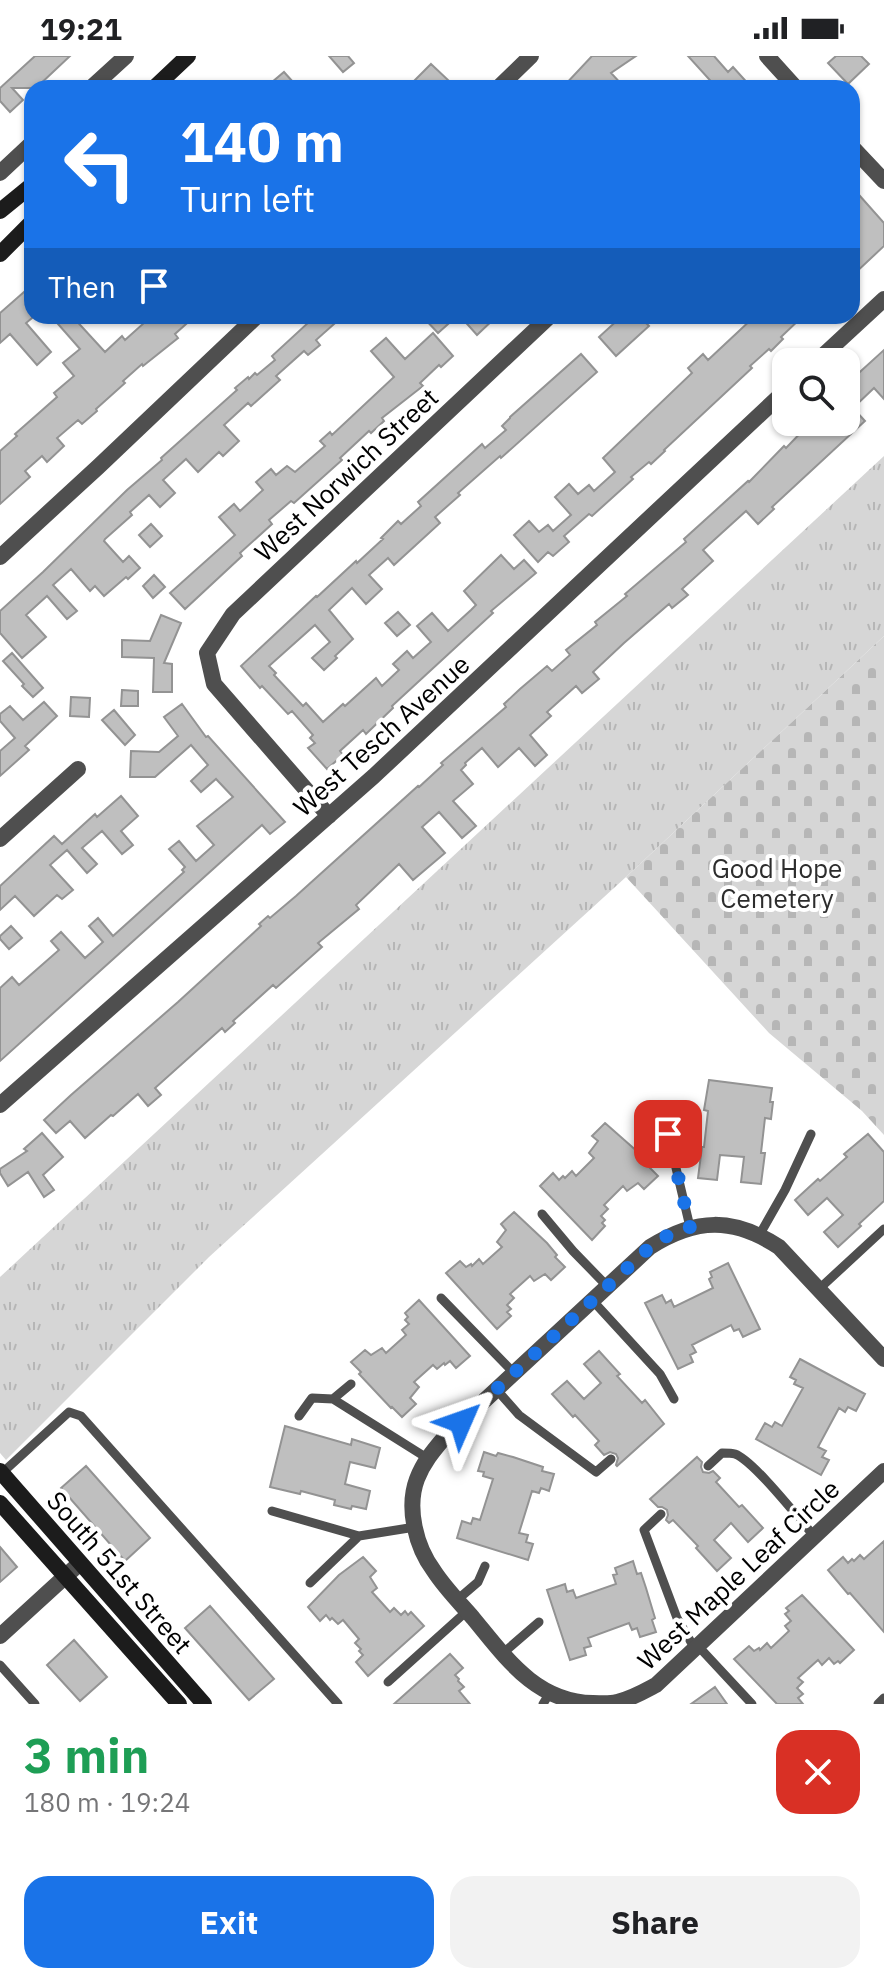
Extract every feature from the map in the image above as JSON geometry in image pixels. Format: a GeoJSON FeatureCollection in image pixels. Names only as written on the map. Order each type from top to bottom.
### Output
{"type":"FeatureCollection","features":[{"type":"Feature","properties":{"kind":"street"},"geometry":{"type":"LineString","coordinates":[[111,80],[126,56]]}},
{"type":"Feature","properties":{"kind":"street"},"geometry":{"type":"LineString","coordinates":[[162,80],[188,56]]}},
{"type":"Feature","properties":{"kind":"street"},"geometry":{"type":"LineString","coordinates":[[506,80],[531,56]]}},
{"type":"Feature","properties":{"kind":"street"},"geometry":{"type":"LineString","coordinates":[[767,56],[789,80]]}},
{"type":"Feature","properties":{"kind":"street"},"geometry":{"type":"LineString","coordinates":[[0,173],[24,150]]}},
{"type":"Feature","properties":{"kind":"street"},"geometry":{"type":"LineString","coordinates":[[860,156],[884,181]]}},
{"type":"Feature","properties":{"kind":"street"},"geometry":{"type":"LineString","coordinates":[[0,211],[24,192]]}},
{"type":"Feature","properties":{"kind":"street"},"geometry":{"type":"LineString","coordinates":[[0,254],[24,230]]}},
{"type":"Feature","properties":{"kind":"street"},"geometry":{"type":"LineString","coordinates":[[860,321],[884,299]]}},
{"type":"Feature","properties":{"kind":"street"},"geometry":{"type":"LineString","coordinates":[[0,557],[248,324]]}},
{"type":"Feature","properties":{"kind":"street","name":"West Norwich Street"},"geometry":{"type":"LineString","coordinates":[[329,816],[214,684],[207,653],[233,614],[541,324]]}},
{"type":"Feature","properties":{"kind":"street"},"geometry":{"type":"LineString","coordinates":[[831,348],[857,324]]}},
{"type":"Feature","properties":{"kind":"street","name":"West Tesch Avenue"},"geometry":{"type":"LineString","coordinates":[[0,1105],[329,816],[772,403]]}},
{"type":"Feature","properties":{"kind":"street"},"geometry":{"type":"LineString","coordinates":[[0,839],[78,769]]}},
{"type":"Feature","properties":{"kind":"street","name":"West Maple Leaf Circle"},"geometry":{"type":"LineString","coordinates":[[884,1359],[779,1247],[760,1234],[738,1227],[690,1227],[670,1234],[650,1247],[444,1438],[427,1458],[416,1480],[412,1503],[421,1550],[432,1570],[502,1654],[546,1699],[613,1704],[656,1685],[884,1471]]}},
{"type":"Feature","properties":{"kind":"street","name":"South 51st Street"},"geometry":{"type":"LineString","coordinates":[[1,1473],[204,1704]]}},
{"type":"Feature","properties":{"kind":"street","name":"South 51st Street"},"geometry":{"type":"LineString","coordinates":[[0,1503],[179,1704]]}},
{"type":"Feature","properties":{"kind":"street"},"geometry":{"type":"LineString","coordinates":[[0,1636],[80,1563]]}},
{"type":"Feature","properties":{"kind":"lane"},"geometry":{"type":"LineString","coordinates":[[662,1109],[690,1227]]}},
{"type":"Feature","properties":{"kind":"lane"},"geometry":{"type":"LineString","coordinates":[[760,1234],[811,1134]]}},
{"type":"Feature","properties":{"kind":"lane"},"geometry":{"type":"LineString","coordinates":[[542,1214],[608,1287]]}},
{"type":"Feature","properties":{"kind":"lane"},"geometry":{"type":"LineString","coordinates":[[819,1289],[884,1229]]}},
{"type":"Feature","properties":{"kind":"lane"},"geometry":{"type":"LineString","coordinates":[[441,1298],[514,1373]]}},
{"type":"Feature","properties":{"kind":"lane"},"geometry":{"type":"LineString","coordinates":[[593,1301],[660,1374],[674,1399]]}},
{"type":"Feature","properties":{"kind":"lane"},"geometry":{"type":"LineString","coordinates":[[333,1399],[351,1384]]}},
{"type":"Feature","properties":{"kind":"lane"},"geometry":{"type":"LineString","coordinates":[[496,1389],[519,1415],[596,1472],[611,1459]]}},
{"type":"Feature","properties":{"kind":"lane"},"geometry":{"type":"LineString","coordinates":[[299,1416],[312,1398],[333,1399],[427,1458]]}},
{"type":"Feature","properties":{"kind":"lane"},"geometry":{"type":"LineString","coordinates":[[1,1473],[69,1412],[81,1416],[338,1704]]}},
{"type":"Feature","properties":{"kind":"lane"},"geometry":{"type":"LineString","coordinates":[[708,1466],[722,1453],[733,1453],[774,1490],[815,1537]]}},
{"type":"Feature","properties":{"kind":"lane"},"geometry":{"type":"LineString","coordinates":[[272,1511],[359,1536],[415,1527]]}},
{"type":"Feature","properties":{"kind":"lane"},"geometry":{"type":"LineString","coordinates":[[661,1514],[644,1530],[677,1618],[696,1648],[752,1704]]}},
{"type":"Feature","properties":{"kind":"lane"},"geometry":{"type":"LineString","coordinates":[[310,1583],[359,1536]]}},
{"type":"Feature","properties":{"kind":"lane"},"geometry":{"type":"LineString","coordinates":[[388,1682],[462,1606],[485,1566]]}},
{"type":"Feature","properties":{"kind":"lane"},"geometry":{"type":"LineString","coordinates":[[502,1654],[539,1622]]}},
{"type":"Feature","properties":{"kind":"lane"},"geometry":{"type":"LineString","coordinates":[[0,1665],[35,1704]]}},
{"type":"Feature","properties":{"kind":"lane"},"geometry":{"type":"LineString","coordinates":[[878,1704],[884,1698]]}},
{"type":"Feature","properties":{"kind":"green space"},"geometry":{"type":"Polygon","coordinates":[[[884,456],[884,636],[626,877],[209,1257],[6,1460],[0,1453],[0,1277],[884,456]]]}},
{"type":"Feature","properties":{"kind":"green space","name":"Good Hope Cemetery"},"geometry":{"type":"Polygon","coordinates":[[[884,636],[884,1135],[862,1111],[769,1033],[626,877],[884,636]]]}},
{"type":"Feature","properties":{"kind":"building"},"geometry":{"type":"Polygon","coordinates":[[[35,56],[70,56],[44,80],[24,80],[24,88],[12,88],[23,100],[10,112],[0,101],[0,88],[35,56]]]}},
{"type":"Feature","properties":{"kind":"building"},"geometry":{"type":"Polygon","coordinates":[[[329,56],[348,56],[354,63],[343,72],[329,56]]]}},
{"type":"Feature","properties":{"kind":"building"},"geometry":{"type":"Polygon","coordinates":[[[592,56],[636,56],[611,73],[618,80],[570,80],[592,56]]]}},
{"type":"Feature","properties":{"kind":"building"},"geometry":{"type":"Polygon","coordinates":[[[688,56],[714,56],[728,72],[733,67],[745,80],[710,80],[688,56]]]}},
{"type":"Feature","properties":{"kind":"building"},"geometry":{"type":"Polygon","coordinates":[[[836,56],[861,56],[869,64],[852,80],[844,80],[828,63],[836,56]]]}},
{"type":"Feature","properties":{"kind":"building"},"geometry":{"type":"Polygon","coordinates":[[[431,64],[448,80],[415,80],[431,64]]]}},
{"type":"Feature","properties":{"kind":"building"},"geometry":{"type":"Polygon","coordinates":[[[284,72],[291,80],[274,80],[284,72]]]}},
{"type":"Feature","properties":{"kind":"building"},"geometry":{"type":"Polygon","coordinates":[[[860,196],[884,223],[884,246],[860,268],[860,196]]]}},
{"type":"Feature","properties":{"kind":"building"},"geometry":{"type":"Polygon","coordinates":[[[24,292],[24,324],[51,352],[37,365],[10,334],[0,343],[0,313],[24,292]]]}},
{"type":"Feature","properties":{"kind":"building"},"geometry":{"type":"Polygon","coordinates":[[[58,324],[79,324],[105,352],[122,336],[125,340],[143,324],[186,324],[175,334],[178,338],[123,381],[125,383],[97,411],[82,424],[78,420],[57,438],[64,446],[47,462],[42,456],[25,471],[30,477],[0,504],[0,451],[57,397],[54,393],[74,376],[63,363],[80,349],[58,324]]]}},
{"type":"Feature","properties":{"kind":"building"},"geometry":{"type":"Polygon","coordinates":[[[307,324],[334,324],[316,340],[320,345],[308,355],[304,351],[276,376],[280,380],[224,425],[239,441],[223,456],[219,452],[198,472],[186,459],[163,480],[175,493],[160,507],[149,495],[105,539],[123,562],[129,556],[140,568],[104,596],[95,586],[90,591],[71,569],[53,585],[77,611],[67,619],[47,596],[26,615],[46,637],[22,658],[0,633],[0,611],[237,390],[235,388],[275,360],[272,356],[307,324]]]}},
{"type":"Feature","properties":{"kind":"building"},"geometry":{"type":"Polygon","coordinates":[[[430,324],[448,324],[438,333],[430,324]]]}},
{"type":"Feature","properties":{"kind":"building"},"geometry":{"type":"Polygon","coordinates":[[[467,324],[489,324],[477,335],[467,324]]]}},
{"type":"Feature","properties":{"kind":"building"},"geometry":{"type":"Polygon","coordinates":[[[613,324],[649,326],[616,356],[599,337],[613,324]]]}},
{"type":"Feature","properties":{"kind":"building"},"geometry":{"type":"Polygon","coordinates":[[[746,324],[795,324],[771,351],[769,349],[750,366],[752,368],[651,464],[649,462],[592,516],[589,514],[564,536],[569,542],[553,556],[548,552],[538,562],[514,535],[529,521],[539,532],[548,525],[553,531],[571,515],[555,497],[569,484],[578,494],[589,485],[594,491],[615,472],[603,458],[692,373],[688,368],[703,354],[708,360],[746,324]]]}},
{"type":"Feature","properties":{"kind":"building"},"geometry":{"type":"Polygon","coordinates":[[[433,333],[453,356],[441,367],[439,365],[420,383],[423,386],[382,418],[384,421],[371,433],[369,431],[294,503],[291,501],[269,520],[272,524],[240,553],[242,556],[185,609],[170,593],[235,535],[219,517],[234,504],[240,511],[263,490],[256,482],[271,469],[276,475],[287,466],[295,472],[325,446],[320,441],[330,432],[332,435],[394,377],[371,351],[386,338],[405,359],[433,333]]]}},
{"type":"Feature","properties":{"kind":"building"},"geometry":{"type":"Polygon","coordinates":[[[884,350],[884,399],[874,388],[860,401],[860,372],[884,350]]]}},
{"type":"Feature","properties":{"kind":"building"},"geometry":{"type":"Polygon","coordinates":[[[581,354],[597,372],[458,493],[460,495],[435,517],[440,523],[394,565],[388,558],[369,575],[382,589],[366,604],[352,588],[329,610],[353,639],[335,656],[337,658],[324,670],[312,658],[330,642],[315,625],[269,666],[303,706],[306,703],[323,722],[376,678],[382,686],[399,670],[393,664],[407,651],[413,658],[431,642],[417,626],[432,613],[448,631],[471,610],[476,605],[464,591],[501,555],[514,569],[524,560],[536,573],[491,611],[493,613],[366,734],[363,730],[340,751],[343,755],[327,769],[308,748],[315,743],[310,738],[313,735],[292,711],[288,714],[241,666],[383,539],[398,521],[401,524],[421,506],[418,502],[482,444],[485,448],[506,430],[502,426],[510,417],[581,354]]]}},
{"type":"Feature","properties":{"kind":"building"},"geometry":{"type":"Polygon","coordinates":[[[798,436],[849,436],[772,507],[774,509],[758,524],[746,511],[703,550],[713,561],[682,589],[688,595],[672,608],[669,604],[593,672],[599,679],[582,693],[576,686],[547,712],[551,716],[530,735],[547,755],[535,766],[519,748],[498,767],[482,748],[465,763],[461,770],[473,784],[453,801],[476,826],[462,838],[439,812],[422,827],[445,853],[413,880],[399,864],[356,905],[359,909],[318,943],[322,947],[276,988],[273,985],[225,1032],[222,1028],[155,1088],[161,1095],[148,1106],[138,1094],[85,1138],[70,1121],[56,1133],[44,1120],[178,1002],[268,916],[270,918],[296,896],[419,787],[443,765],[441,763],[506,707],[504,704],[520,689],[547,666],[552,671],[570,655],[566,650],[597,625],[595,622],[686,542],[684,539],[749,482],[784,446],[786,448],[798,436]]]}},
{"type":"Feature","properties":{"kind":"building"},"geometry":{"type":"Polygon","coordinates":[[[151,524],[162,536],[150,547],[139,535],[151,524]]]}},
{"type":"Feature","properties":{"kind":"building"},"geometry":{"type":"Polygon","coordinates":[[[154,575],[165,587],[153,598],[143,586],[154,575]]]}},
{"type":"Feature","properties":{"kind":"building"},"geometry":{"type":"Polygon","coordinates":[[[398,612],[410,625],[397,636],[385,623],[398,612]]]}},
{"type":"Feature","properties":{"kind":"building"},"geometry":{"type":"Polygon","coordinates":[[[161,615],[181,623],[164,663],[172,664],[172,692],[153,692],[154,658],[122,657],[122,640],[150,641],[161,615]]]}},
{"type":"Feature","properties":{"kind":"building"},"geometry":{"type":"Polygon","coordinates":[[[12,653],[43,688],[33,697],[3,661],[12,653]]]}},
{"type":"Feature","properties":{"kind":"building"},"geometry":{"type":"Polygon","coordinates":[[[122,690],[138,691],[138,706],[121,706],[122,690]]]}},
{"type":"Feature","properties":{"kind":"building"},"geometry":{"type":"Polygon","coordinates":[[[71,697],[90,698],[89,717],[70,716],[71,697]]]}},
{"type":"Feature","properties":{"kind":"building"},"geometry":{"type":"Polygon","coordinates":[[[44,702],[57,716],[25,746],[29,750],[0,776],[0,751],[15,738],[0,721],[0,714],[10,706],[23,720],[44,702]]]}},
{"type":"Feature","properties":{"kind":"building"},"geometry":{"type":"Polygon","coordinates":[[[182,704],[206,737],[285,822],[270,834],[262,825],[0,1061],[0,988],[12,977],[19,985],[59,950],[51,941],[61,932],[85,958],[103,942],[89,926],[98,918],[113,936],[184,872],[185,867],[169,849],[179,841],[196,861],[214,845],[197,826],[233,797],[216,779],[201,792],[191,781],[208,765],[191,745],[155,777],[130,777],[131,751],[159,752],[178,736],[164,717],[182,704]]]}},
{"type":"Feature","properties":{"kind":"building"},"geometry":{"type":"Polygon","coordinates":[[[114,710],[135,735],[125,745],[102,720],[114,710]]]}},
{"type":"Feature","properties":{"kind":"building"},"geometry":{"type":"Polygon","coordinates":[[[121,796],[138,816],[121,831],[133,845],[122,854],[102,831],[82,848],[97,864],[87,873],[67,850],[50,865],[73,890],[62,899],[57,895],[34,916],[15,896],[0,910],[0,886],[54,836],[62,844],[95,814],[97,817],[121,796]]]}},
{"type":"Feature","properties":{"kind":"building"},"geometry":{"type":"Polygon","coordinates":[[[11,926],[22,938],[9,949],[0,936],[11,926]]]}},
{"type":"Feature","properties":{"kind":"building"},"geometry":{"type":"Polygon","coordinates":[[[709,1080],[772,1088],[771,1119],[765,1118],[761,1184],[741,1182],[744,1157],[720,1155],[717,1180],[698,1178],[704,1147],[708,1111],[704,1110],[709,1080]]]}},
{"type":"Feature","properties":{"kind":"building"},"geometry":{"type":"Polygon","coordinates":[[[605,1123],[650,1164],[648,1166],[658,1176],[644,1189],[638,1183],[627,1191],[623,1186],[604,1205],[608,1209],[601,1216],[605,1226],[592,1240],[540,1186],[553,1173],[559,1180],[572,1171],[576,1176],[594,1158],[589,1153],[598,1141],[592,1136],[605,1123]]]}},
{"type":"Feature","properties":{"kind":"building"},"geometry":{"type":"Polygon","coordinates":[[[42,1133],[63,1157],[43,1175],[54,1190],[44,1197],[28,1172],[8,1186],[0,1173],[0,1169],[27,1151],[24,1149],[42,1133]]]}},
{"type":"Feature","properties":{"kind":"building"},"geometry":{"type":"Polygon","coordinates":[[[868,1134],[884,1152],[884,1201],[838,1247],[824,1232],[843,1215],[827,1198],[808,1215],[795,1200],[847,1157],[844,1154],[868,1134]]]}},
{"type":"Feature","properties":{"kind":"building"},"geometry":{"type":"Polygon","coordinates":[[[514,1212],[547,1243],[565,1267],[551,1280],[545,1274],[534,1281],[530,1276],[510,1294],[514,1298],[507,1305],[511,1309],[507,1312],[511,1316],[497,1329],[446,1273],[460,1261],[466,1267],[479,1259],[483,1264],[502,1247],[497,1242],[506,1230],[501,1224],[514,1212]]]}},
{"type":"Feature","properties":{"kind":"building"},"geometry":{"type":"Polygon","coordinates":[[[728,1263],[760,1329],[743,1337],[739,1329],[734,1331],[731,1325],[692,1345],[696,1352],[690,1355],[693,1362],[678,1369],[645,1303],[662,1295],[666,1303],[671,1300],[674,1307],[713,1288],[710,1272],[728,1263]]]}},
{"type":"Feature","properties":{"kind":"building"},"geometry":{"type":"Polygon","coordinates":[[[419,1300],[470,1356],[456,1368],[450,1361],[437,1369],[433,1365],[414,1382],[419,1387],[410,1398],[416,1404],[402,1417],[351,1362],[365,1350],[371,1355],[382,1348],[386,1353],[406,1335],[402,1330],[409,1324],[405,1313],[419,1300]]]}},
{"type":"Feature","properties":{"kind":"building"},"geometry":{"type":"Polygon","coordinates":[[[599,1351],[620,1374],[617,1376],[642,1403],[645,1400],[664,1424],[617,1466],[616,1454],[610,1452],[604,1455],[595,1445],[599,1441],[552,1394],[567,1381],[584,1399],[601,1383],[584,1364],[599,1351]]]}},
{"type":"Feature","properties":{"kind":"building"},"geometry":{"type":"Polygon","coordinates":[[[800,1359],[865,1394],[856,1411],[848,1407],[845,1412],[839,1408],[818,1447],[826,1451],[822,1457],[829,1460],[821,1475],[756,1439],[765,1423],[772,1427],[775,1422],[782,1426],[803,1388],[794,1384],[796,1380],[790,1377],[800,1359]]]}},
{"type":"Feature","properties":{"kind":"building"},"geometry":{"type":"Polygon","coordinates":[[[285,1426],[351,1445],[352,1439],[380,1448],[375,1468],[350,1462],[345,1484],[370,1491],[366,1509],[352,1506],[351,1509],[334,1505],[335,1500],[270,1487],[285,1426]]]}},
{"type":"Feature","properties":{"kind":"building"},"geometry":{"type":"Polygon","coordinates":[[[484,1452],[513,1457],[554,1474],[549,1491],[541,1488],[539,1493],[532,1491],[519,1533],[528,1535],[526,1542],[533,1544],[528,1560],[457,1538],[462,1521],[471,1524],[473,1518],[480,1520],[493,1479],[478,1471],[484,1452]]]}},
{"type":"Feature","properties":{"kind":"building"},"geometry":{"type":"Polygon","coordinates":[[[697,1457],[702,1462],[703,1472],[713,1471],[720,1478],[716,1482],[763,1528],[748,1542],[731,1523],[714,1540],[731,1558],[717,1571],[673,1520],[669,1523],[666,1520],[667,1510],[650,1499],[697,1457]]]}},
{"type":"Feature","properties":{"kind":"building"},"geometry":{"type":"Polygon","coordinates":[[[86,1466],[150,1538],[125,1561],[61,1488],[86,1466]]]}},
{"type":"Feature","properties":{"kind":"building"},"geometry":{"type":"Polygon","coordinates":[[[884,1541],[884,1632],[828,1570],[843,1557],[848,1563],[860,1555],[864,1559],[884,1541]]]}},
{"type":"Feature","properties":{"kind":"building"},"geometry":{"type":"Polygon","coordinates":[[[0,1547],[17,1567],[0,1582],[0,1547]]]}},
{"type":"Feature","properties":{"kind":"building"},"geometry":{"type":"Polygon","coordinates":[[[363,1557],[376,1571],[370,1577],[377,1588],[372,1592],[390,1612],[394,1608],[401,1615],[405,1611],[408,1615],[411,1612],[424,1626],[368,1676],[356,1662],[363,1655],[355,1643],[359,1639],[343,1620],[338,1624],[326,1615],[320,1621],[308,1607],[339,1575],[363,1557]]]}},
{"type":"Feature","properties":{"kind":"building"},"geometry":{"type":"Polygon","coordinates":[[[633,1561],[646,1588],[656,1632],[640,1637],[637,1628],[632,1630],[629,1623],[588,1638],[591,1646],[584,1648],[586,1655],[570,1660],[547,1590],[565,1584],[567,1592],[573,1590],[576,1598],[616,1584],[613,1575],[617,1574],[615,1568],[633,1561]]]}},
{"type":"Feature","properties":{"kind":"building"},"geometry":{"type":"Polygon","coordinates":[[[802,1595],[854,1650],[840,1663],[834,1664],[829,1658],[822,1665],[818,1660],[798,1678],[803,1682],[797,1688],[803,1694],[798,1698],[803,1704],[777,1704],[734,1659],[749,1646],[754,1651],[760,1650],[767,1643],[771,1648],[789,1631],[785,1626],[791,1621],[785,1614],[789,1611],[786,1608],[802,1595]]]}},
{"type":"Feature","properties":{"kind":"building"},"geometry":{"type":"Polygon","coordinates":[[[210,1606],[274,1679],[249,1700],[185,1628],[210,1606]]]}},
{"type":"Feature","properties":{"kind":"building"},"geometry":{"type":"Polygon","coordinates":[[[74,1640],[107,1677],[80,1701],[47,1665],[74,1640]]]}},
{"type":"Feature","properties":{"kind":"building"},"geometry":{"type":"Polygon","coordinates":[[[450,1654],[463,1668],[455,1675],[464,1687],[459,1691],[470,1704],[394,1704],[450,1654]]]}},
{"type":"Feature","properties":{"kind":"building"},"geometry":{"type":"Polygon","coordinates":[[[715,1687],[727,1704],[691,1704],[715,1687]]]}},
{"type":"Feature","properties":{"kind":"route"},"geometry":{"type":"LineString","coordinates":[[461,1422],[650,1247],[670,1234],[690,1227],[668,1134]]}}]}
